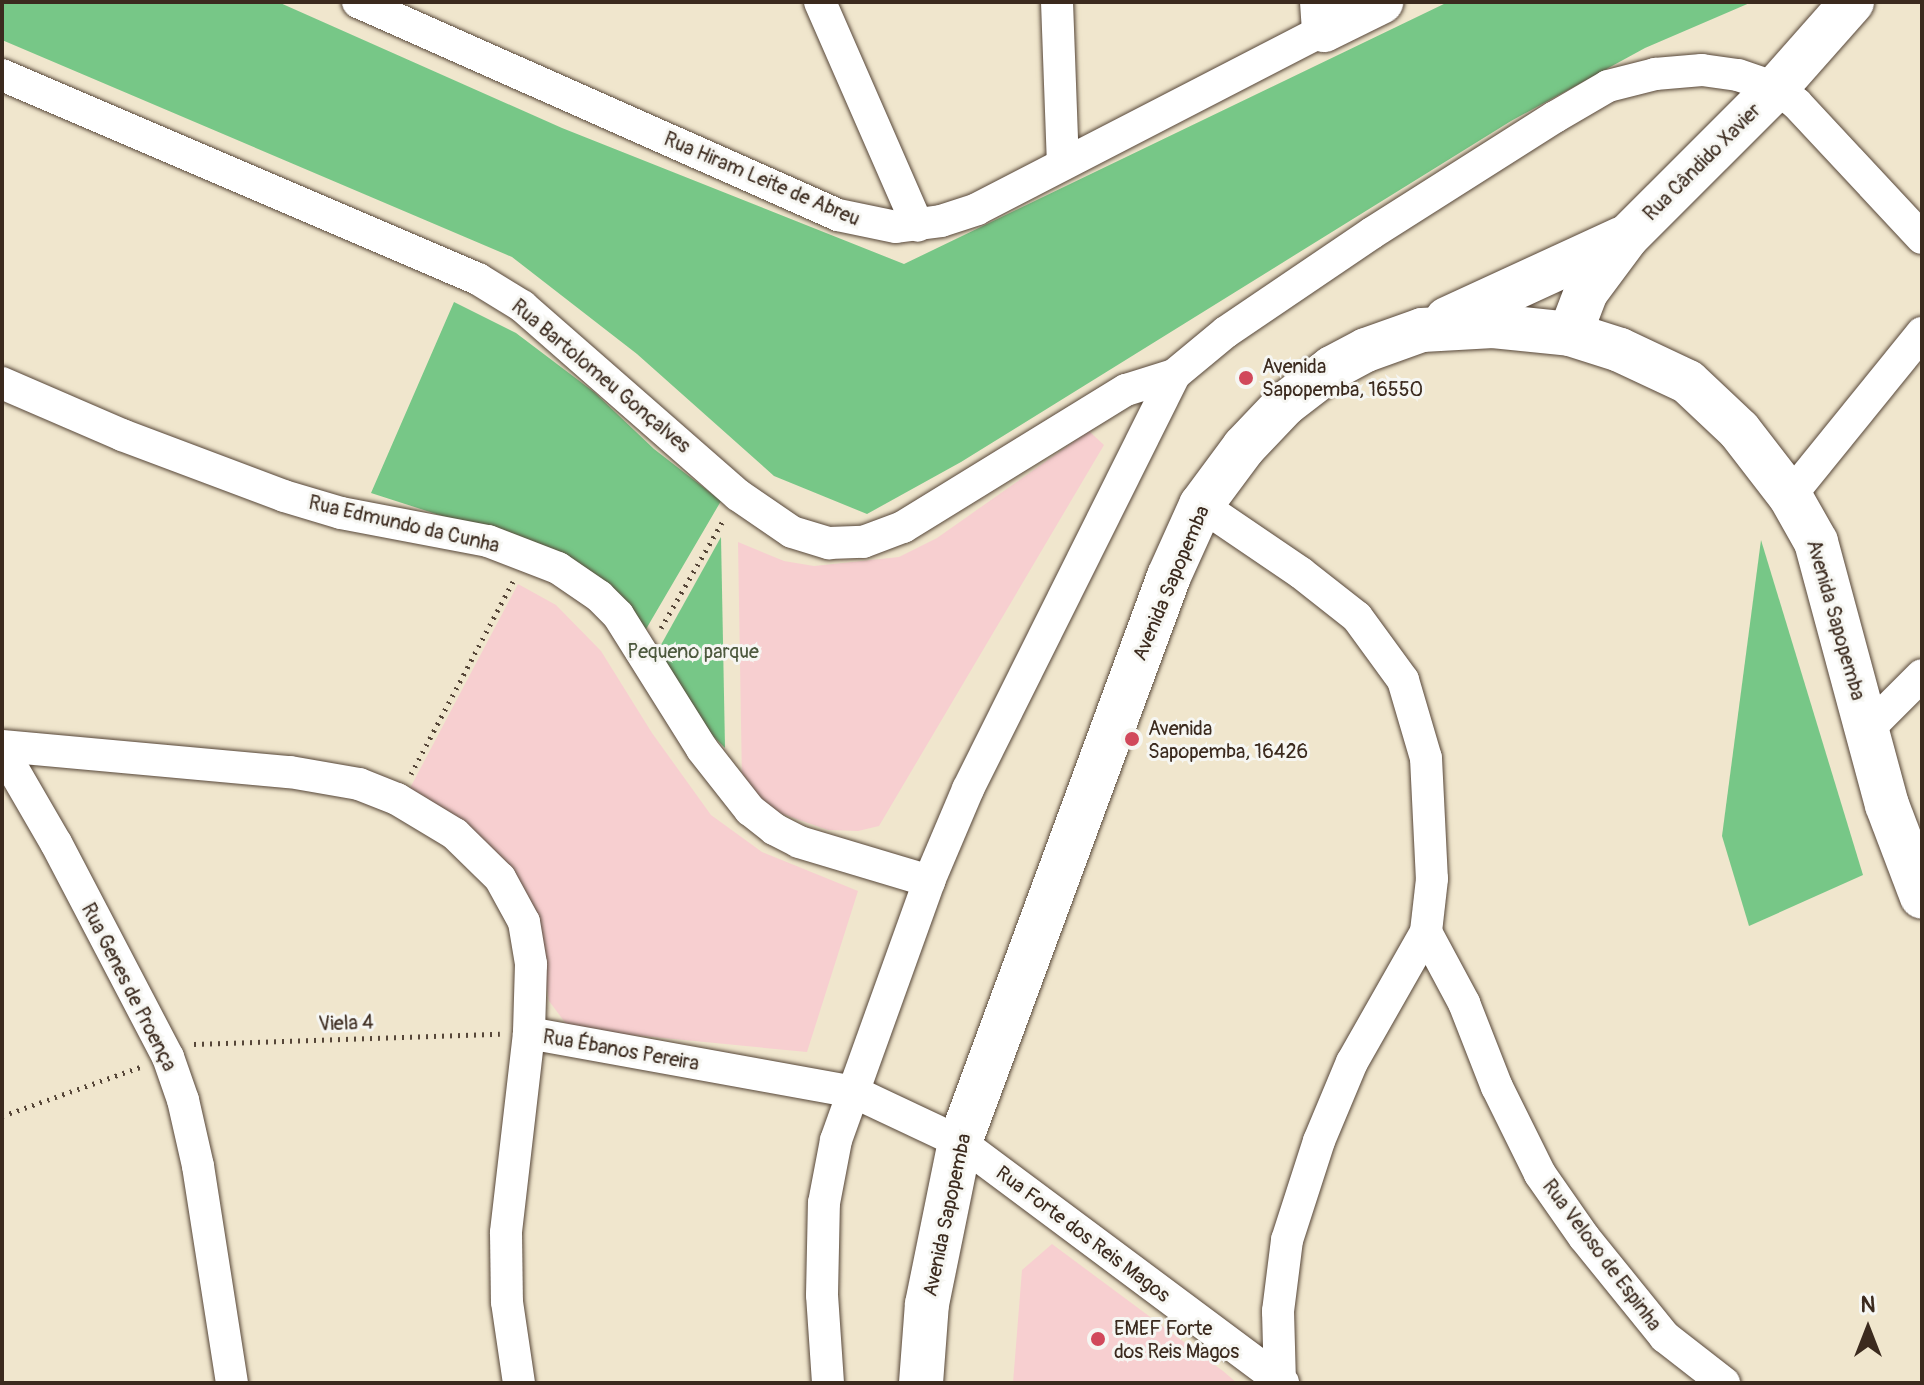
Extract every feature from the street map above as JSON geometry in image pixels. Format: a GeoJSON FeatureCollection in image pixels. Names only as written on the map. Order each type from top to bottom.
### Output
{"type":"FeatureCollection","features":[{"type":"Feature","properties":{"kind":"main road","name":"Rua Hiram Leite de Abreu"},"geometry":{"type":"LineString","coordinates":[[1323,16],[1381,2]]}},
{"type":"Feature","properties":{"kind":"main road","name":"Rua Cândido Xavier"},"geometry":{"type":"LineString","coordinates":[[1570,334],[1586,292],[1627,237],[1776,88],[1852,2]]}},
{"type":"Feature","properties":{"kind":"main road"},"geometry":{"type":"LineString","coordinates":[[1422,330],[1627,237]]}},
{"type":"Feature","properties":{"kind":"main road","name":"Avenida Sapopemba"},"geometry":{"type":"LineString","coordinates":[[921,1383],[927,1304],[960,1142],[1164,591],[1201,505],[1244,447],[1285,404],[1332,368],[1366,350],[1422,330],[1493,326],[1570,334],[1620,350],[1688,382],[1739,430],[1790,496],[1816,542],[1887,805],[1922,897]]}},
{"type":"Feature","properties":{"kind":"street","name":"Rua Hiram Leite de Abreu"},"geometry":{"type":"LineString","coordinates":[[358,2],[838,215],[872,225],[918,226],[977,209],[1063,164],[1323,16]]}},
{"type":"Feature","properties":{"kind":"street"},"geometry":{"type":"LineString","coordinates":[[820,2],[918,226]]}},
{"type":"Feature","properties":{"kind":"street"},"geometry":{"type":"LineString","coordinates":[[1057,2],[1063,164]]}},
{"type":"Feature","properties":{"kind":"street"},"geometry":{"type":"LineString","coordinates":[[828,1383],[822,1295],[824,1203],[836,1140],[929,881],[996,733],[1174,375],[1226,332],[1372,233],[1608,86],[1655,74],[1702,70],[1738,75],[1776,88],[1797,104],[1922,238]]}},
{"type":"Feature","properties":{"kind":"street","name":"Rua Bartolomeu Gonçalves"},"geometry":{"type":"LineString","coordinates":[[2,75],[478,279],[522,306],[738,495],[792,532],[829,543],[863,542],[903,527],[1126,390],[1174,375]]}},
{"type":"Feature","properties":{"kind":"street"},"geometry":{"type":"LineString","coordinates":[[1790,496],[1922,333]]}},
{"type":"Feature","properties":{"kind":"street","name":"Rua Edmundo da Cunha"},"geometry":{"type":"LineString","coordinates":[[2,383],[122,435],[284,496],[341,513],[488,541],[558,568],[599,596],[618,615],[702,749],[750,810],[774,829],[799,842],[929,881]]}},
{"type":"Feature","properties":{"kind":"street"},"geometry":{"type":"LineString","coordinates":[[1201,505],[1301,573],[1357,617],[1403,680],[1426,758],[1432,879],[1426,932],[1352,1062],[1319,1141],[1287,1240],[1278,1311],[1281,1382]]}},
{"type":"Feature","properties":{"kind":"street"},"geometry":{"type":"LineString","coordinates":[[1868,729],[1922,675]]}},
{"type":"Feature","properties":{"kind":"street","name":"Rua Ébanos Pereira"},"geometry":{"type":"LineString","coordinates":[[2,748],[290,772],[359,784],[397,799],[455,834],[500,878],[524,922],[531,964],[529,1033],[854,1092],[960,1142]]}},
{"type":"Feature","properties":{"kind":"street","name":"Rua Genes de Proença"},"geometry":{"type":"LineString","coordinates":[[2,748],[56,843],[168,1057],[183,1100],[198,1166],[232,1383]]}},
{"type":"Feature","properties":{"kind":"street","name":"Rua Veloso de Espinha"},"geometry":{"type":"LineString","coordinates":[[1426,932],[1464,1003],[1497,1087],[1540,1174],[1584,1237],[1665,1337],[1724,1383]]}},
{"type":"Feature","properties":{"kind":"street"},"geometry":{"type":"LineString","coordinates":[[519,1383],[507,1302],[506,1233],[529,1033]]}},
{"type":"Feature","properties":{"kind":"street","name":"Rua Forte dos Reis Magos"},"geometry":{"type":"LineString","coordinates":[[960,1142],[1281,1382]]}},
{"type":"Feature","properties":{"kind":"path"},"geometry":{"type":"LineString","coordinates":[[644,657],[738,495]]}},
{"type":"Feature","properties":{"kind":"path"},"geometry":{"type":"LineString","coordinates":[[397,799],[526,555]]}},
{"type":"Feature","properties":{"kind":"path","name":"Viela 4"},"geometry":{"type":"LineString","coordinates":[[168,1057],[183,1044],[529,1033]]}},
{"type":"Feature","properties":{"kind":"path"},"geometry":{"type":"LineString","coordinates":[[2,1116],[168,1057]]}},
{"type":"Feature","properties":{"kind":"shaded area"},"geometry":{"type":"Polygon","coordinates":[[[1089,431],[1104,445],[879,826],[858,831],[828,830],[771,810],[742,782],[738,542],[784,561],[814,566],[899,557],[937,538],[1089,431]]]}},
{"type":"Feature","properties":{"kind":"shaded area"},"geometry":{"type":"Polygon","coordinates":[[[518,584],[556,605],[601,651],[652,733],[711,815],[762,852],[858,891],[807,1052],[570,1029],[549,1001],[536,924],[409,790],[518,584]]]}},
{"type":"Feature","properties":{"kind":"shaded area","name":"EMEF Forte dos Reis Magos"},"geometry":{"type":"Polygon","coordinates":[[[1052,1244],[1237,1383],[1013,1383],[1022,1270],[1052,1244]]]}},
{"type":"Feature","properties":{"kind":"green space"},"geometry":{"type":"Polygon","coordinates":[[[2,2],[278,2],[562,128],[904,264],[1448,2],[1752,2],[1645,48],[1511,121],[961,462],[867,514],[774,476],[637,354],[512,257],[2,40],[2,2]]]}},
{"type":"Feature","properties":{"kind":"green space"},"geometry":{"type":"Polygon","coordinates":[[[454,302],[516,333],[594,392],[654,449],[721,501],[642,636],[545,549],[371,493],[454,302]]]}},
{"type":"Feature","properties":{"kind":"green space","name":"Pequeno parque"},"geometry":{"type":"Polygon","coordinates":[[[721,537],[725,748],[708,731],[657,652],[721,537]]]}},
{"type":"Feature","properties":{"kind":"green space"},"geometry":{"type":"Polygon","coordinates":[[[1761,540],[1863,875],[1749,926],[1722,836],[1761,540]]]}},
{"type":"Feature","properties":{"kind":"place","name":"Avenida Sapopemba, 16550"},"geometry":{"type":"Point","coordinates":[1246,378]}},
{"type":"Feature","properties":{"kind":"place","name":"Avenida Sapopemba, 16426"},"geometry":{"type":"Point","coordinates":[1132,739]}},
{"type":"Feature","properties":{"kind":"place","name":"EMEF Forte dos Reis Magos"},"geometry":{"type":"Point","coordinates":[1098,1339]}}]}
